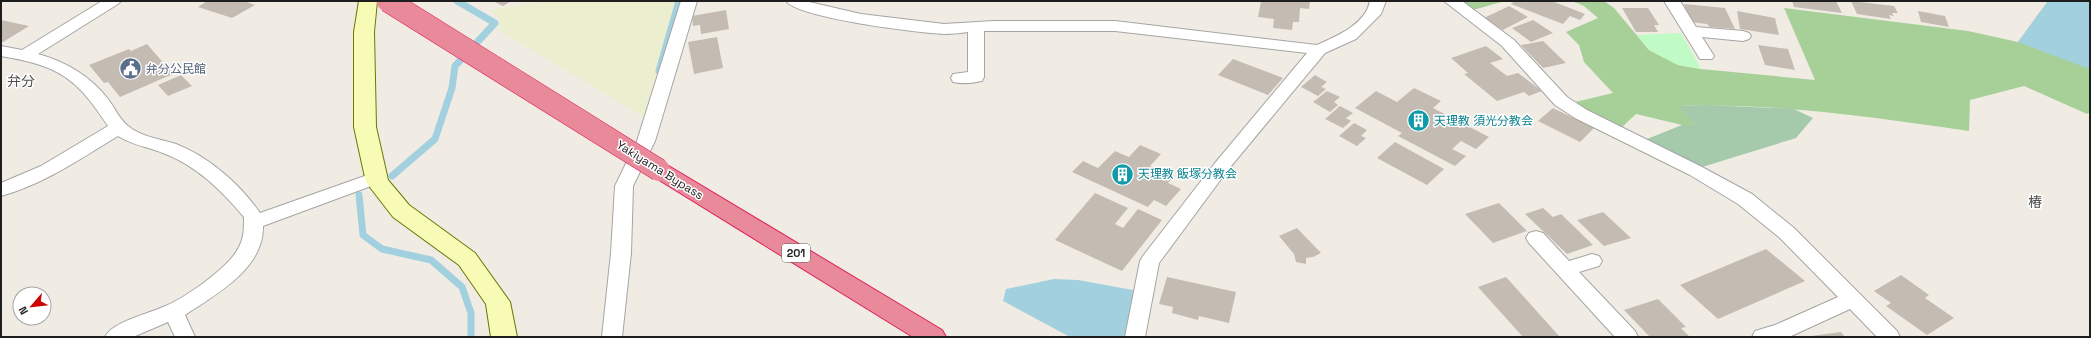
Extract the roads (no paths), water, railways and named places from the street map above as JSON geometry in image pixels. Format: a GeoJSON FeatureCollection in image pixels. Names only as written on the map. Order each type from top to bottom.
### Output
{"type":"FeatureCollection","features":[{"type":"Feature","properties":{"kind":"highway","name":"Yakiyama Bypass"},"geometry":{"type":"LineString","coordinates":[[388,1],[659,170],[933,337]]}},
{"type":"Feature","properties":{"kind":"street"},"geometry":{"type":"LineString","coordinates":[[25,55],[113,1]]}},
{"type":"Feature","properties":{"kind":"street"},"geometry":{"type":"LineString","coordinates":[[368,1],[364,32],[365,127],[376,182],[401,211],[467,259],[498,302],[504,337]]}},
{"type":"Feature","properties":{"kind":"street"},"geometry":{"type":"LineString","coordinates":[[612,337],[621,253],[624,186],[646,141],[689,1]]}},
{"type":"Feature","properties":{"kind":"street"},"geometry":{"type":"LineString","coordinates":[[794,1],[802,6],[861,19],[944,29],[976,27],[1115,26],[1319,50]]}},
{"type":"Feature","properties":{"kind":"street"},"geometry":{"type":"LineString","coordinates":[[1135,337],[1150,261],[1221,167],[1319,50],[1350,36],[1376,11],[1378,1]]}},
{"type":"Feature","properties":{"kind":"street"},"geometry":{"type":"LineString","coordinates":[[1452,1],[1508,43],[1561,101],[1581,114],[1696,171],[1745,199],[1787,233],[1851,300],[1890,337]]}},
{"type":"Feature","properties":{"kind":"street"},"geometry":{"type":"LineString","coordinates":[[1672,1],[1706,56]]}},
{"type":"Feature","properties":{"kind":"street"},"geometry":{"type":"LineString","coordinates":[[959,78],[976,77],[976,27]]}},
{"type":"Feature","properties":{"kind":"street"},"geometry":{"type":"LineString","coordinates":[[1690,31],[1743,36]]}},
{"type":"Feature","properties":{"kind":"street"},"geometry":{"type":"LineString","coordinates":[[1,51],[25,55],[68,69],[82,80],[104,104],[118,127],[136,137],[173,150],[215,176],[253,216],[254,222],[250,249],[240,263],[219,281],[173,312],[134,327],[115,337]]}},
{"type":"Feature","properties":{"kind":"street"},"geometry":{"type":"LineString","coordinates":[[1,190],[25,183],[48,171],[118,127]]}},
{"type":"Feature","properties":{"kind":"street"},"geometry":{"type":"LineString","coordinates":[[254,222],[376,178]]}},
{"type":"Feature","properties":{"kind":"street"},"geometry":{"type":"LineString","coordinates":[[1536,238],[1628,337]]}},
{"type":"Feature","properties":{"kind":"street"},"geometry":{"type":"LineString","coordinates":[[1565,269],[1592,261]]}},
{"type":"Feature","properties":{"kind":"street"},"geometry":{"type":"LineString","coordinates":[[1775,335],[1851,300]]}},
{"type":"Feature","properties":{"kind":"street"},"geometry":{"type":"LineString","coordinates":[[173,312],[185,337]]}},
{"type":"Feature","properties":{"kind":"water"},"geometry":{"type":"Polygon","coordinates":[[[2048,1],[2090,1],[2090,69],[2018,42],[2048,1]]]}},
{"type":"Feature","properties":{"kind":"water"},"geometry":{"type":"Polygon","coordinates":[[[1054,279],[1078,280],[1133,290],[1127,337],[1070,337],[1003,301],[1006,289],[1054,279]]]}},
{"type":"Feature","properties":{"kind":"waterway"},"geometry":{"type":"LineString","coordinates":[[392,176],[435,139],[452,88],[455,66],[495,23],[457,1]]}},
{"type":"Feature","properties":{"kind":"waterway"},"geometry":{"type":"LineString","coordinates":[[659,71],[679,1]]}},
{"type":"Feature","properties":{"kind":"waterway"},"geometry":{"type":"LineString","coordinates":[[359,195],[363,235],[382,249],[431,260],[462,287],[471,313],[471,337]]}},
{"type":"Feature","properties":{"kind":"place","name":"弁分公民館"},"geometry":{"type":"Point","coordinates":[131,69]}},
{"type":"Feature","properties":{"kind":"place","name":"天理教 須光分教会"},"geometry":{"type":"Point","coordinates":[1418,121]}},
{"type":"Feature","properties":{"kind":"place","name":"天理教 飯塚分教会"},"geometry":{"type":"Point","coordinates":[1123,174]}},
{"type":"Feature","properties":{"kind":"district","name":"弁分"},"geometry":{"type":"Point","coordinates":[21,81]}},
{"type":"Feature","properties":{"kind":"district","name":"椿"},"geometry":{"type":"Point","coordinates":[2035,202]}}]}
